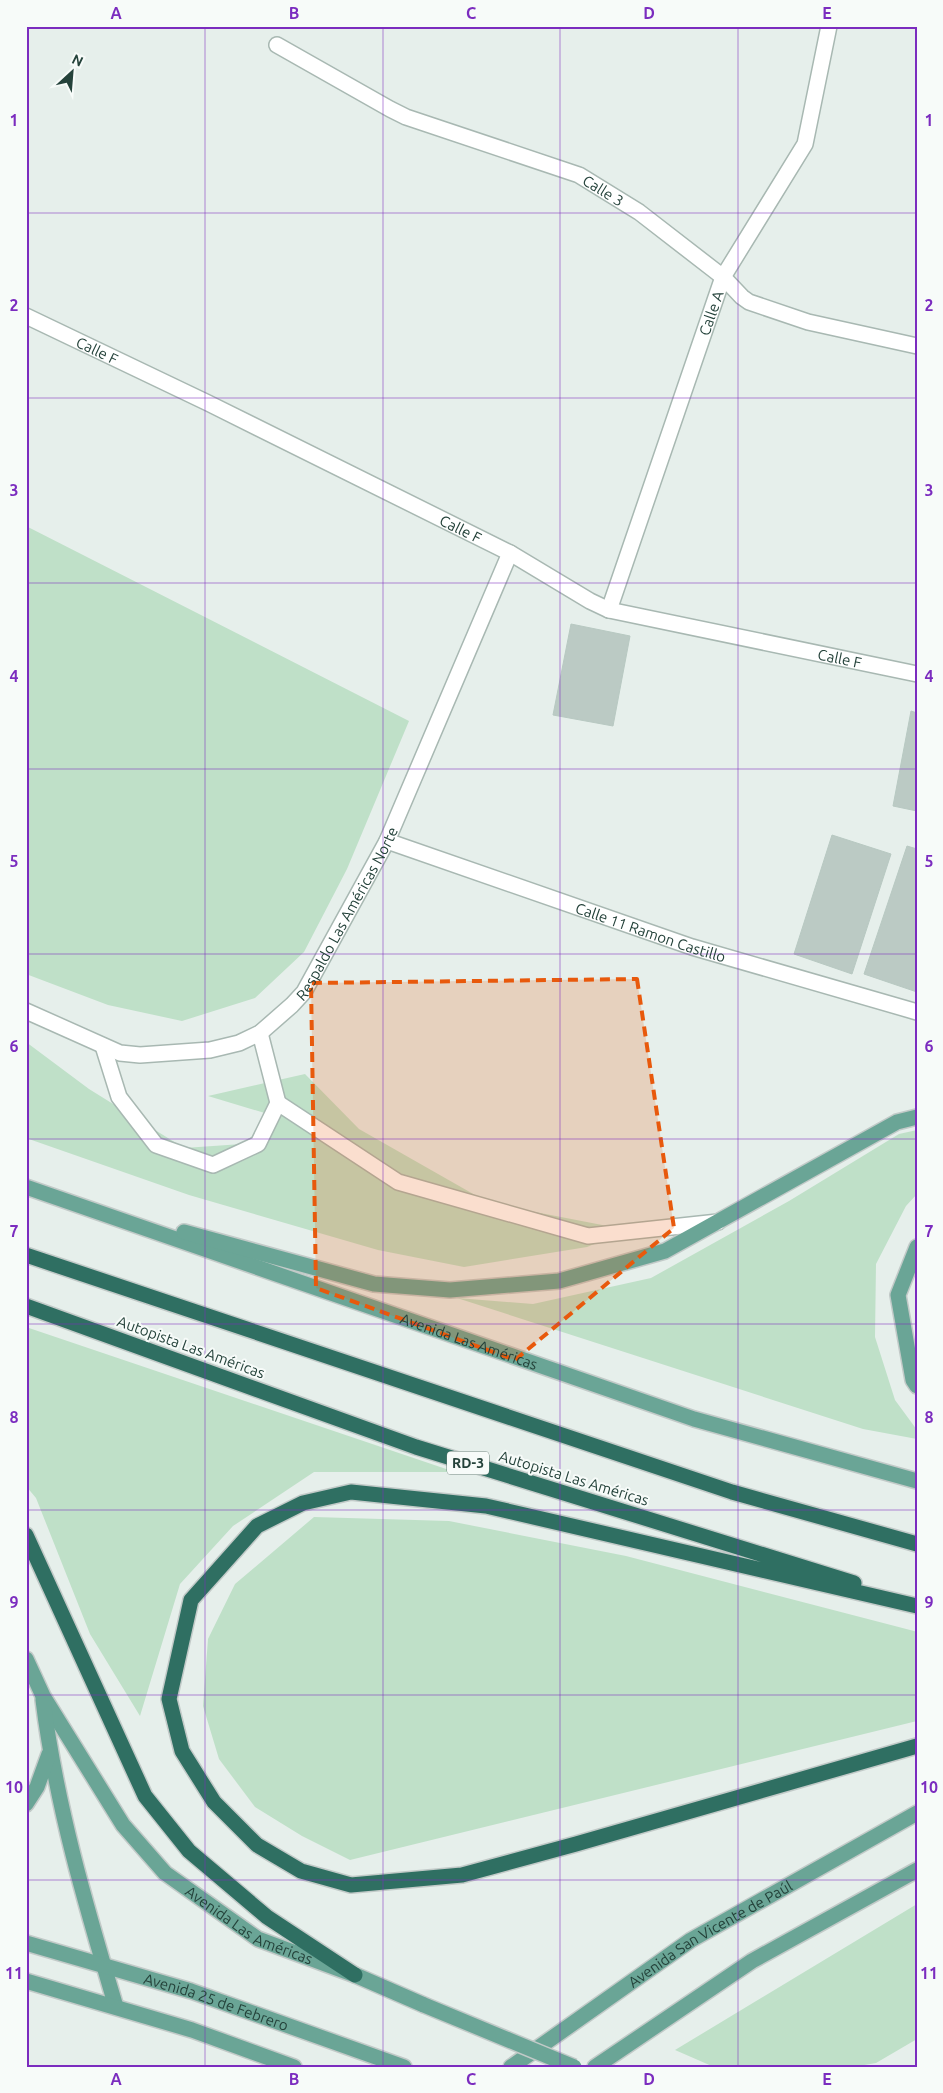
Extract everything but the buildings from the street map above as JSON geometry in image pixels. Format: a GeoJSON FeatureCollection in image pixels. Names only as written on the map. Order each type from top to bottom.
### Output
{"type":"FeatureCollection","features":[{"type":"Feature","properties":{"kind":"highway"},"geometry":{"type":"LineString","coordinates":[[26,1254],[732,1492],[917,1544]]}},
{"type":"Feature","properties":{"kind":"highway","name":"Autopista Las Américas"},"geometry":{"type":"LineString","coordinates":[[26,1306],[416,1447],[917,1602]]}},
{"type":"Feature","properties":{"kind":"highway"},"geometry":{"type":"LineString","coordinates":[[917,1606],[486,1506],[351,1492],[302,1503],[257,1526],[192,1600],[169,1699],[182,1751],[214,1802],[257,1845],[302,1871],[351,1885],[462,1875],[917,1746]]}},
{"type":"Feature","properties":{"kind":"highway"},"geometry":{"type":"LineString","coordinates":[[26,1535],[144,1796],[189,1851],[267,1916],[355,1975]]}},
{"type":"Feature","properties":{"kind":"main road"},"geometry":{"type":"LineString","coordinates":[[52,1196],[374,1284],[450,1290],[559,1281],[666,1251],[897,1122],[917,1117]]}},
{"type":"Feature","properties":{"kind":"main road","name":"Avenida Las Américas"},"geometry":{"type":"LineString","coordinates":[[26,1187],[694,1419],[917,1481]]}},
{"type":"Feature","properties":{"kind":"main road"},"geometry":{"type":"LineString","coordinates":[[917,1248],[898,1295],[913,1380],[917,1386]]}},
{"type":"Feature","properties":{"kind":"main road","name":"Avenida Las Américas"},"geometry":{"type":"LineString","coordinates":[[26,1659],[43,1696],[123,1825],[165,1873],[258,1939],[355,1975],[574,2067]]}},
{"type":"Feature","properties":{"kind":"main road"},"geometry":{"type":"LineString","coordinates":[[43,1696],[50,1753],[72,1848],[116,2007]]}},
{"type":"Feature","properties":{"kind":"main road"},"geometry":{"type":"LineString","coordinates":[[26,1804],[37,1787],[50,1753]]}},
{"type":"Feature","properties":{"kind":"main road","name":"Avenida San Vicente de Paúl"},"geometry":{"type":"LineString","coordinates":[[511,2067],[691,1940],[917,1813]]}},
{"type":"Feature","properties":{"kind":"main road"},"geometry":{"type":"LineString","coordinates":[[595,2067],[752,1961],[917,1870]]}},
{"type":"Feature","properties":{"kind":"main road","name":"Avenida 25 de Febrero"},"geometry":{"type":"LineString","coordinates":[[26,1942],[191,1991],[404,2067]]}},
{"type":"Feature","properties":{"kind":"main road"},"geometry":{"type":"LineString","coordinates":[[26,1981],[192,2030],[294,2067]]}},
{"type":"Feature","properties":{"kind":"street","name":"Calle A"},"geometry":{"type":"LineString","coordinates":[[609,610],[723,277],[805,144],[828,26]]}},
{"type":"Feature","properties":{"kind":"street","name":"Calle 3"},"geometry":{"type":"LineString","coordinates":[[277,45],[406,117],[579,175],[639,212],[723,277],[742,297],[760,306],[808,322],[917,346]]}},
{"type":"Feature","properties":{"kind":"street","name":"Calle F"},"geometry":{"type":"LineString","coordinates":[[26,316],[226,411],[510,553],[590,601],[609,610],[917,674]]}},
{"type":"Feature","properties":{"kind":"street","name":"Respaldo Las Américas Norte"},"geometry":{"type":"LineString","coordinates":[[26,1011],[104,1046],[140,1056],[226,1047],[260,1033],[292,1005],[304,992],[387,841],[510,553]]}},
{"type":"Feature","properties":{"kind":"street","name":"Calle 11 Ramon Castillo"},"geometry":{"type":"LineString","coordinates":[[387,841],[692,947],[917,1012]]}},
{"type":"Feature","properties":{"kind":"street"},"geometry":{"type":"LineString","coordinates":[[104,1046],[119,1097],[156,1145],[213,1165],[258,1144],[278,1103],[260,1033]]}},
{"type":"Feature","properties":{"kind":"street"},"geometry":{"type":"LineString","coordinates":[[278,1103],[398,1182],[588,1236],[718,1222]]}},
{"type":"Feature","properties":{"kind":"highlighted area"},"geometry":{"type":"Polygon","coordinates":[[[637,979],[674,1228],[515,1360],[316,1288],[311,983],[637,979]]]}},
{"type":"Feature","properties":{"kind":"green space"},"geometry":{"type":"Polygon","coordinates":[[[26,526],[409,721],[347,869],[304,952],[255,998],[182,1021],[108,1005],[26,974],[26,526]]]}},
{"type":"Feature","properties":{"kind":"green space"},"geometry":{"type":"Polygon","coordinates":[[[26,1042],[89,1089],[184,1148],[242,1144],[278,1117],[208,1096],[305,1074],[359,1129],[489,1203],[628,1230],[587,1247],[464,1267],[378,1250],[189,1195],[26,1138],[26,1042]]]}},
{"type":"Feature","properties":{"kind":"green space"},"geometry":{"type":"Polygon","coordinates":[[[917,1130],[917,1194],[906,1206],[876,1264],[875,1337],[895,1400],[917,1430],[917,1439],[863,1429],[457,1298],[533,1304],[651,1278],[789,1201],[899,1134],[917,1130]]]}},
{"type":"Feature","properties":{"kind":"green space"},"geometry":{"type":"Polygon","coordinates":[[[26,1327],[455,1472],[314,1472],[233,1526],[180,1584],[140,1716],[90,1634],[36,1498],[26,1486],[26,1327]]]}},
{"type":"Feature","properties":{"kind":"green space"},"geometry":{"type":"Polygon","coordinates":[[[314,1517],[449,1521],[626,1556],[917,1632],[917,1721],[350,1860],[302,1836],[255,1807],[219,1759],[203,1706],[208,1639],[235,1584],[314,1517]]]}},
{"type":"Feature","properties":{"kind":"green space"},"geometry":{"type":"Polygon","coordinates":[[[917,1904],[917,2039],[876,2063],[853,2067],[714,2067],[675,2050],[917,1904]]]}}]}
